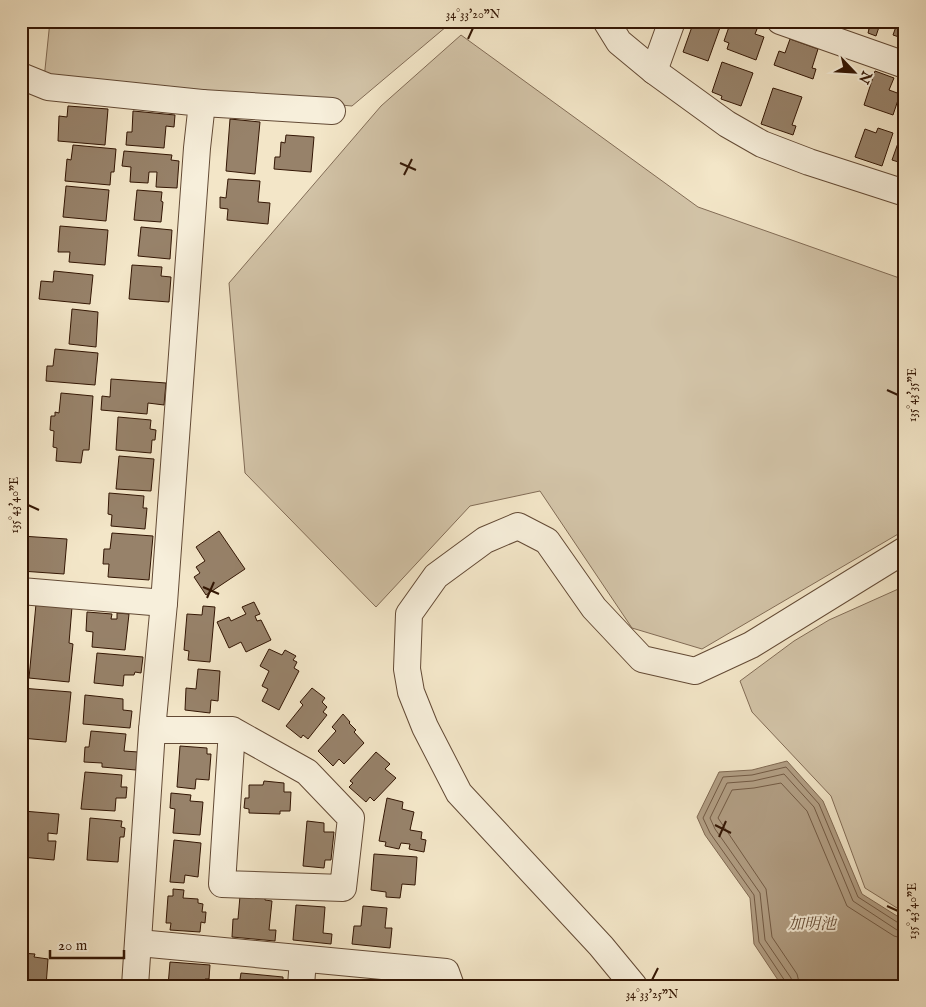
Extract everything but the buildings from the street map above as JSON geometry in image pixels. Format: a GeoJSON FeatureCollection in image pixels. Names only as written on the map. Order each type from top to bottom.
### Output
{"type":"FeatureCollection","features":[{"type":"Feature","properties":{"kind":"street"},"geometry":{"type":"LineString","coordinates":[[606,21],[620,42],[654,72],[727,124],[762,144],[809,162],[905,193]]}},
{"type":"Feature","properties":{"kind":"street"},"geometry":{"type":"LineString","coordinates":[[654,72],[672,21]]}},
{"type":"Feature","properties":{"kind":"street"},"geometry":{"type":"LineString","coordinates":[[780,21],[905,65]]}},
{"type":"Feature","properties":{"kind":"street"},"geometry":{"type":"LineString","coordinates":[[21,76],[48,87],[202,103],[332,111]]}},
{"type":"Feature","properties":{"kind":"street"},"geometry":{"type":"LineString","coordinates":[[135,986],[152,730],[164,603],[197,148],[202,103]]}},
{"type":"Feature","properties":{"kind":"street"},"geometry":{"type":"LineString","coordinates":[[634,986],[601,946],[459,793],[424,727],[411,692],[407,669],[409,614],[436,576],[485,540],[518,526],[547,541],[594,608],[642,659],[695,671],[752,645],[905,550]]}},
{"type":"Feature","properties":{"kind":"street"},"geometry":{"type":"LineString","coordinates":[[21,591],[164,603]]}},
{"type":"Feature","properties":{"kind":"street"},"geometry":{"type":"LineString","coordinates":[[152,730],[232,730],[306,772],[351,818],[343,888],[222,884],[232,730]]}},
{"type":"Feature","properties":{"kind":"street"},"geometry":{"type":"LineString","coordinates":[[139,943],[446,972],[451,986]]}},
{"type":"Feature","properties":{"kind":"street"},"geometry":{"type":"LineString","coordinates":[[301,986],[303,959]]}},
{"type":"Feature","properties":{"kind":"shaded area"},"geometry":{"type":"Polygon","coordinates":[[[50,21],[453,21],[352,106],[44,79],[50,21]]]}},
{"type":"Feature","properties":{"kind":"shaded area"},"geometry":{"type":"Polygon","coordinates":[[[461,35],[698,207],[905,280],[905,530],[702,649],[632,628],[540,491],[470,506],[376,607],[245,473],[229,283],[381,106],[461,35]]]}},
{"type":"Feature","properties":{"kind":"shaded area"},"geometry":{"type":"Polygon","coordinates":[[[905,586],[905,913],[865,888],[831,796],[752,712],[740,681],[794,641],[829,620],[905,586]]]}},
{"type":"Feature","properties":{"kind":"water","name":"加明池"},"geometry":{"type":"Polygon","coordinates":[[[787,761],[823,801],[862,894],[905,921],[905,986],[782,986],[754,944],[750,898],[705,835],[697,817],[719,772],[752,770],[787,761]]]}}]}
